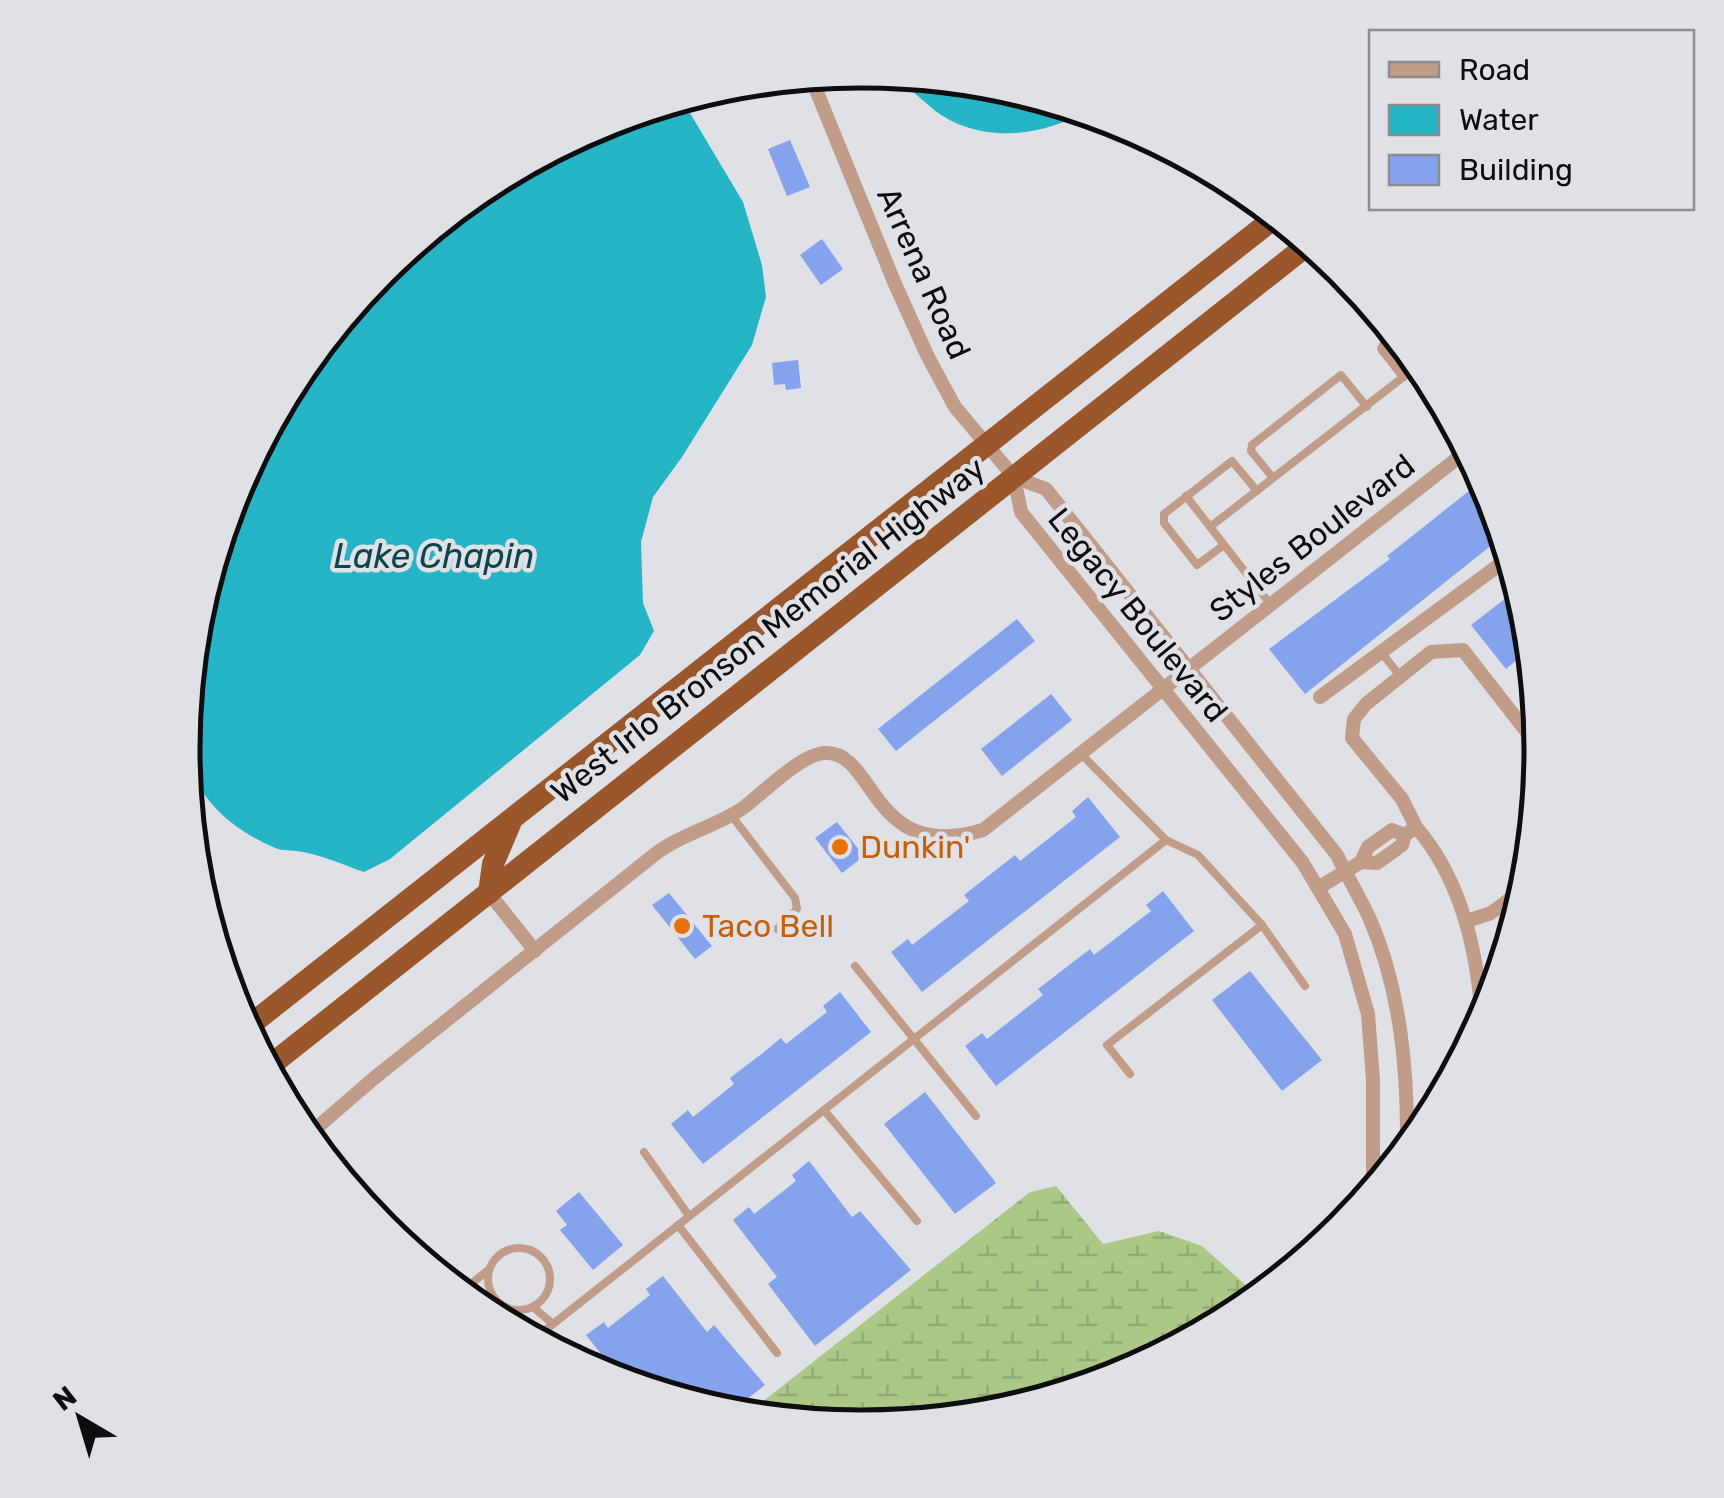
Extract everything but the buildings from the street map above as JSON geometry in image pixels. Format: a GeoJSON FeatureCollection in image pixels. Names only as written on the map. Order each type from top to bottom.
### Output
{"type":"FeatureCollection","features":[{"type":"Feature","properties":{"kind":"highway","name":"West Irlo Bronson Memorial Highway"},"geometry":{"type":"LineString","coordinates":[[259,1019],[1266,225]]}},
{"type":"Feature","properties":{"kind":"highway","name":"West Irlo Bronson Memorial Highway"},"geometry":{"type":"LineString","coordinates":[[278,1059],[1298,252]]}},
{"type":"Feature","properties":{"kind":"highway"},"geometry":{"type":"LineString","coordinates":[[489,893],[493,864],[511,821]]}},
{"type":"Feature","properties":{"kind":"street","name":"Arrena Road"},"geometry":{"type":"LineString","coordinates":[[816,89],[928,358],[956,407],[1014,477]]}},
{"type":"Feature","properties":{"kind":"street","name":"Styles Boulevard"},"geometry":{"type":"LineString","coordinates":[[731,814],[812,756],[831,753],[848,761],[904,826],[927,836],[954,837],[983,830],[1456,459]]}},
{"type":"Feature","properties":{"kind":"street","name":"Legacy Boulevard"},"geometry":{"type":"LineString","coordinates":[[1014,477],[1046,489],[1337,856],[1370,919],[1398,1010],[1408,1123]]}},
{"type":"Feature","properties":{"kind":"street","name":"Legacy Boulevard"},"geometry":{"type":"LineString","coordinates":[[1014,477],[1021,512],[1303,864],[1345,934],[1368,1014],[1373,1168]]}},
{"type":"Feature","properties":{"kind":"street"},"geometry":{"type":"LineString","coordinates":[[1320,697],[1497,566]]}},
{"type":"Feature","properties":{"kind":"street"},"geometry":{"type":"LineString","coordinates":[[1477,990],[1467,921],[1436,850],[1410,831],[1402,799],[1352,738],[1354,719],[1366,704],[1430,652],[1463,650],[1523,727]]}},
{"type":"Feature","properties":{"kind":"street"},"geometry":{"type":"LineString","coordinates":[[319,1127],[664,847],[731,814]]}},
{"type":"Feature","properties":{"kind":"street"},"geometry":{"type":"LineString","coordinates":[[1318,888],[1361,862],[1377,863],[1402,845],[1410,831]]}},
{"type":"Feature","properties":{"kind":"street"},"geometry":{"type":"LineString","coordinates":[[489,893],[535,951]]}},
{"type":"Feature","properties":{"kind":"street"},"geometry":{"type":"LineString","coordinates":[[1467,921],[1505,902]]}},
{"type":"Feature","properties":{"kind":"lane"},"geometry":{"type":"LineString","coordinates":[[1384,342],[1381,349],[1403,378]]}},
{"type":"Feature","properties":{"kind":"lane"},"geometry":{"type":"LineString","coordinates":[[1210,527],[1407,374]]}},
{"type":"Feature","properties":{"kind":"lane"},"geometry":{"type":"LineString","coordinates":[[1273,478],[1251,451],[1252,444],[1342,376],[1366,407]]}},
{"type":"Feature","properties":{"kind":"lane"},"geometry":{"type":"LineString","coordinates":[[1224,545],[1198,565],[1164,524],[1164,514],[1232,460],[1257,491]]}},
{"type":"Feature","properties":{"kind":"lane"},"geometry":{"type":"LineString","coordinates":[[1186,496],[1271,606]]}},
{"type":"Feature","properties":{"kind":"lane"},"geometry":{"type":"LineString","coordinates":[[1382,652],[1400,676]]}},
{"type":"Feature","properties":{"kind":"lane"},"geometry":{"type":"LineString","coordinates":[[1082,754],[1166,840],[1198,855],[1262,925],[1305,986]]}},
{"type":"Feature","properties":{"kind":"lane"},"geometry":{"type":"LineString","coordinates":[[731,814],[795,898],[797,909],[777,928]]}},
{"type":"Feature","properties":{"kind":"lane"},"geometry":{"type":"LineString","coordinates":[[546,1330],[1166,840]]}},
{"type":"Feature","properties":{"kind":"lane"},"geometry":{"type":"LineString","coordinates":[[1130,1074],[1107,1046],[1262,925]]}},
{"type":"Feature","properties":{"kind":"lane"},"geometry":{"type":"LineString","coordinates":[[855,966],[976,1116]]}},
{"type":"Feature","properties":{"kind":"lane"},"geometry":{"type":"LineString","coordinates":[[824,1110],[917,1221]]}},
{"type":"Feature","properties":{"kind":"lane"},"geometry":{"type":"LineString","coordinates":[[644,1152],[689,1216]]}},
{"type":"Feature","properties":{"kind":"lane"},"geometry":{"type":"LineString","coordinates":[[678,1226],[778,1354]]}},
{"type":"Feature","properties":{"kind":"lane"},"geometry":{"type":"LineString","coordinates":[[472,1283],[500,1254],[510,1249],[530,1250],[539,1255],[550,1272],[550,1283],[541,1302],[533,1307],[509,1308]]}},
{"type":"Feature","properties":{"kind":"lane"},"geometry":{"type":"LineString","coordinates":[[488,1270],[494,1299]]}},
{"type":"Feature","properties":{"kind":"lane"},"geometry":{"type":"LineString","coordinates":[[533,1307],[553,1324]]}},
{"type":"Feature","properties":{"kind":"green space"},"geometry":{"type":"Polygon","coordinates":[[[1056,1186],[1103,1244],[1159,1231],[1202,1246],[1247,1287],[1155,1342],[1033,1388],[991,1398],[905,1409],[819,1409],[761,1403],[1030,1192],[1056,1186]]]}},
{"type":"Feature","properties":{"kind":"water"},"geometry":{"type":"Polygon","coordinates":[[[911,90],[991,100],[1067,120],[1026,132],[984,131],[944,117],[911,90]]]}},
{"type":"Feature","properties":{"kind":"water","name":"Lake Chapin"},"geometry":{"type":"Polygon","coordinates":[[[689,111],[743,202],[762,265],[766,297],[752,345],[653,497],[641,542],[643,603],[654,631],[640,655],[390,859],[364,872],[256,839],[227,819],[204,794],[202,706],[213,620],[223,578],[269,456],[312,381],[394,281],[459,224],[569,156],[689,111]]]}},
{"type":"Feature","properties":{"kind":"place","name":"Dunkin'"},"geometry":{"type":"Point","coordinates":[840,847]}},
{"type":"Feature","properties":{"kind":"place","name":"Taco Bell"},"geometry":{"type":"Point","coordinates":[682,926]}}]}
